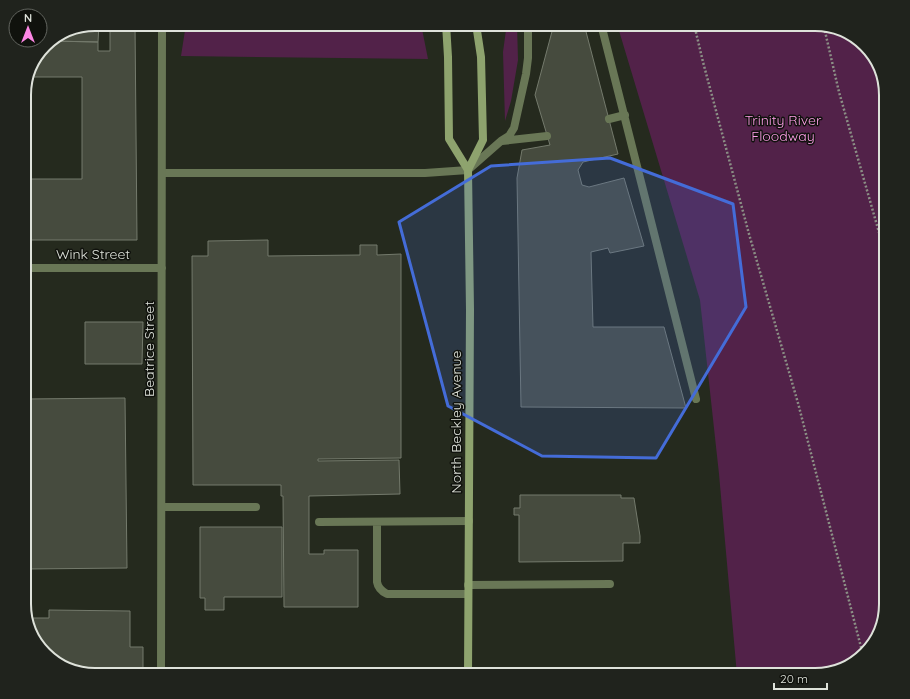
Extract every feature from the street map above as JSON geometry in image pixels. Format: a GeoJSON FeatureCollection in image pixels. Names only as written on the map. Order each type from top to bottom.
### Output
{"type":"FeatureCollection","features":[{"type":"Feature","properties":{"kind":"main road"},"geometry":{"type":"LineString","coordinates":[[446,31],[449,139],[468,170]]}},
{"type":"Feature","properties":{"kind":"main road","name":"North Beckley Avenue"},"geometry":{"type":"LineString","coordinates":[[468,668],[470,310],[468,170],[483,140],[481,57],[477,31]]}},
{"type":"Feature","properties":{"kind":"street","name":"Beatrice Street"},"geometry":{"type":"LineString","coordinates":[[161,668],[162,31]]}},
{"type":"Feature","properties":{"kind":"street"},"geometry":{"type":"LineString","coordinates":[[162,173],[425,173],[468,170],[509,136],[514,128],[527,69],[528,31]]}},
{"type":"Feature","properties":{"kind":"street"},"geometry":{"type":"LineString","coordinates":[[603,31],[696,399]]}},
{"type":"Feature","properties":{"kind":"street"},"geometry":{"type":"LineString","coordinates":[[610,119],[624,115]]}},
{"type":"Feature","properties":{"kind":"street"},"geometry":{"type":"LineString","coordinates":[[501,142],[547,136]]}},
{"type":"Feature","properties":{"kind":"street","name":"Wink Street"},"geometry":{"type":"LineString","coordinates":[[31,268],[162,268]]}},
{"type":"Feature","properties":{"kind":"street"},"geometry":{"type":"LineString","coordinates":[[162,507],[256,507]]}},
{"type":"Feature","properties":{"kind":"street"},"geometry":{"type":"LineString","coordinates":[[319,522],[469,521]]}},
{"type":"Feature","properties":{"kind":"street"},"geometry":{"type":"LineString","coordinates":[[378,522],[377,582],[378,587],[382,591],[387,594],[468,594]]}},
{"type":"Feature","properties":{"kind":"street"},"geometry":{"type":"LineString","coordinates":[[468,585],[610,584]]}},
{"type":"Feature","properties":{"kind":"path"},"geometry":{"type":"LineString","coordinates":[[696,31],[749,234],[798,403],[860,649]]}},
{"type":"Feature","properties":{"kind":"path"},"geometry":{"type":"LineString","coordinates":[[825,32],[840,92],[879,232]]}},
{"type":"Feature","properties":{"kind":"highlighted area"},"geometry":{"type":"Polygon","coordinates":[[[610,158],[733,204],[746,307],[656,458],[542,456],[448,406],[399,222],[491,166],[610,158]]]}},
{"type":"Feature","properties":{"kind":"green space"},"geometry":{"type":"Polygon","coordinates":[[[185,31],[422,31],[428,59],[181,56],[185,31]]]}},
{"type":"Feature","properties":{"kind":"green space"},"geometry":{"type":"Polygon","coordinates":[[[506,31],[517,31],[518,60],[511,101],[505,121],[503,52],[506,31]]]}},
{"type":"Feature","properties":{"kind":"green space","name":"Trinity River Floodway"},"geometry":{"type":"Polygon","coordinates":[[[619,31],[815,31],[836,34],[854,44],[866,56],[872,67],[877,78],[879,95],[879,604],[876,625],[866,643],[854,655],[832,666],[815,668],[736,668],[719,474],[700,300],[619,31]]]}},
{"type":"Feature","properties":{"kind":"building"},"geometry":{"type":"Polygon","coordinates":[[[99,31],[98,42],[60,41],[82,32],[99,31]]]}},
{"type":"Feature","properties":{"kind":"building"},"geometry":{"type":"Polygon","coordinates":[[[110,31],[135,31],[137,240],[31,240],[31,179],[82,179],[82,77],[33,77],[42,59],[60,41],[98,42],[98,51],[110,51],[110,31]]]}},
{"type":"Feature","properties":{"kind":"building"},"geometry":{"type":"Polygon","coordinates":[[[552,31],[586,31],[618,154],[583,162],[578,170],[582,185],[589,187],[624,178],[644,246],[610,253],[608,248],[591,252],[593,327],[664,327],[686,408],[521,407],[517,178],[522,150],[550,145],[535,95],[552,31]]]}},
{"type":"Feature","properties":{"kind":"building"},"geometry":{"type":"Polygon","coordinates":[[[268,240],[268,256],[360,255],[360,245],[377,245],[377,255],[401,254],[401,458],[318,459],[318,461],[399,460],[400,494],[309,496],[309,554],[324,554],[324,550],[358,550],[358,607],[284,607],[283,496],[281,496],[281,485],[193,485],[192,256],[208,256],[208,241],[268,240]]]}},
{"type":"Feature","properties":{"kind":"building"},"geometry":{"type":"Polygon","coordinates":[[[85,322],[143,322],[142,364],[85,364],[85,322]]]}},
{"type":"Feature","properties":{"kind":"building"},"geometry":{"type":"Polygon","coordinates":[[[125,398],[127,568],[31,569],[31,399],[125,398]]]}},
{"type":"Feature","properties":{"kind":"building"},"geometry":{"type":"Polygon","coordinates":[[[520,495],[621,495],[621,498],[634,498],[640,543],[623,543],[623,561],[519,562],[519,515],[514,515],[514,508],[520,508],[520,495]]]}},
{"type":"Feature","properties":{"kind":"building"},"geometry":{"type":"Polygon","coordinates":[[[200,527],[282,527],[282,597],[224,597],[224,610],[205,610],[205,598],[200,598],[200,527]]]}},
{"type":"Feature","properties":{"kind":"building"},"geometry":{"type":"Polygon","coordinates":[[[49,610],[130,611],[130,647],[143,647],[143,668],[95,668],[74,665],[56,655],[47,646],[34,625],[32,618],[49,618],[49,610]]]}}]}
